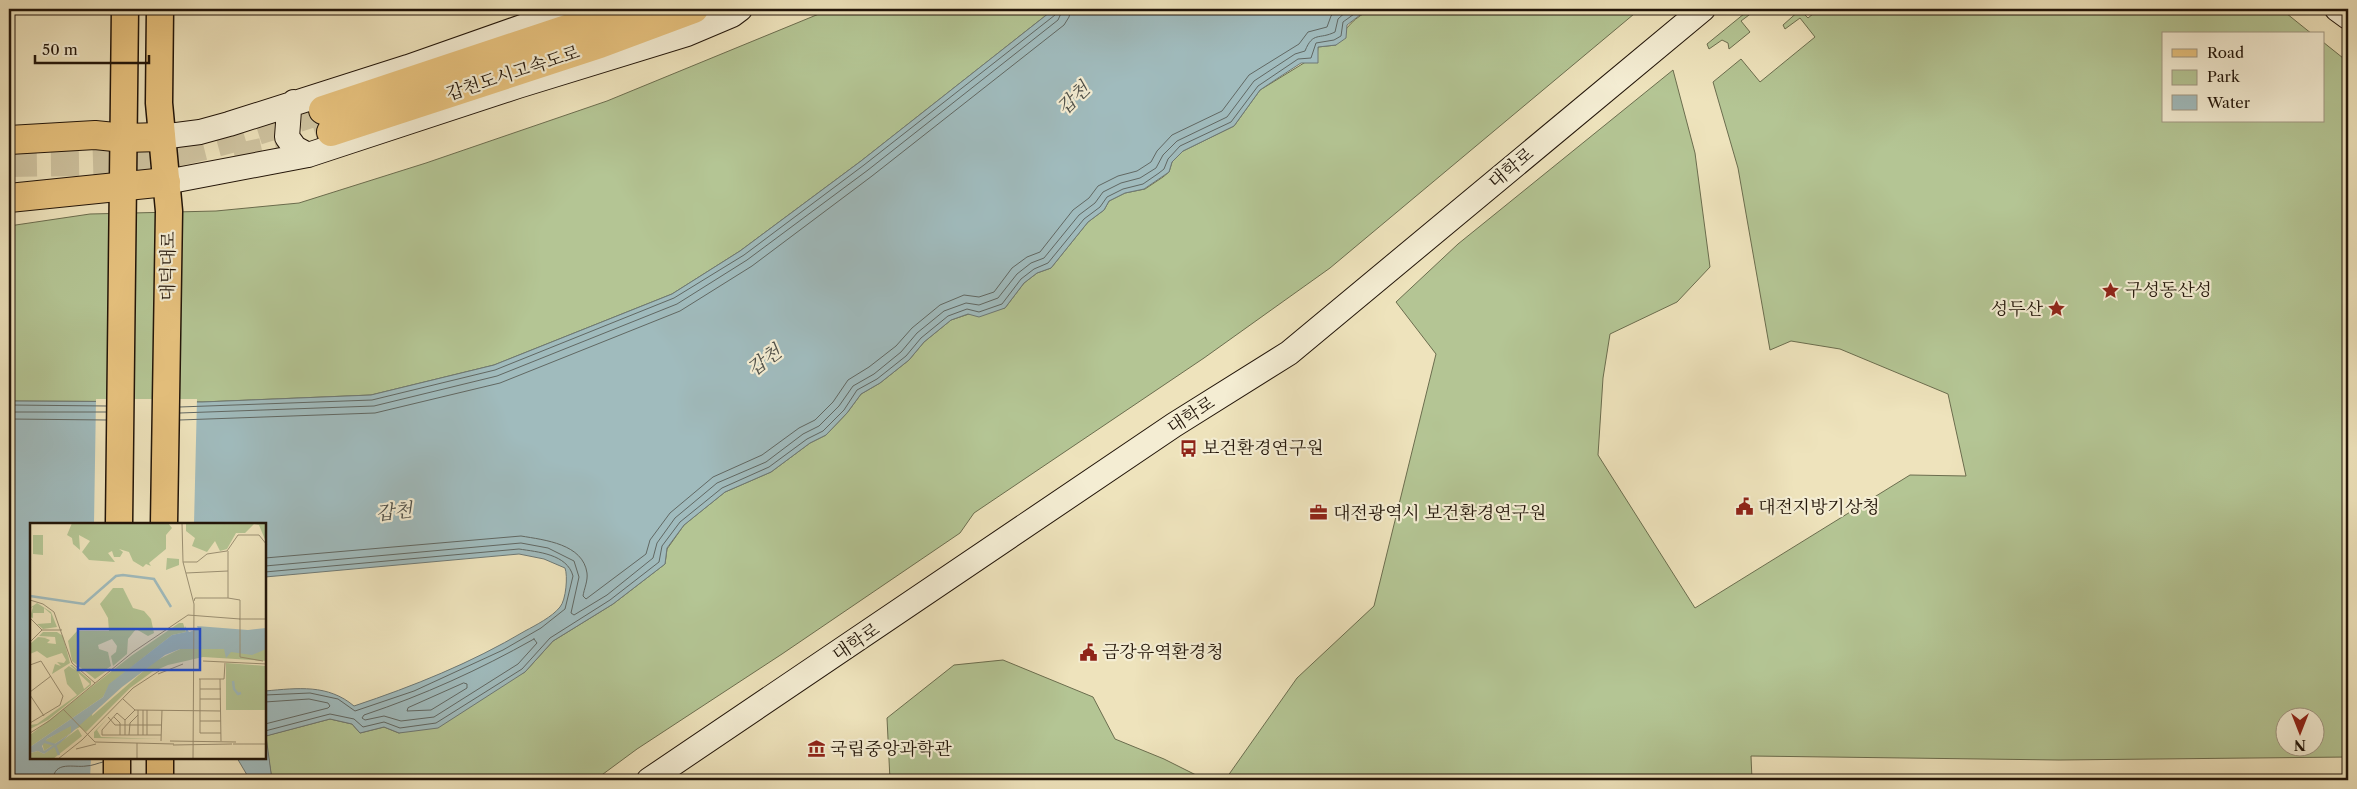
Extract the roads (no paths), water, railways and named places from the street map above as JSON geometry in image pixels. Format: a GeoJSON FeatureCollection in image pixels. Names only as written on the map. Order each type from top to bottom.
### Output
{"type":"FeatureCollection","features":[{"type":"Feature","properties":{"kind":"highway","name":"갑천도시고속도로"},"geometry":{"type":"LineString","coordinates":[[627,9],[508,50],[327,121],[582,50],[694,9]]}},
{"type":"Feature","properties":{"kind":"highway"},"geometry":{"type":"LineString","coordinates":[[9,140],[95,135],[124,138],[161,137]]}},
{"type":"Feature","properties":{"kind":"highway"},"geometry":{"type":"LineString","coordinates":[[9,198],[121,199],[166,182]]}},
{"type":"Feature","properties":{"kind":"main road"},"geometry":{"type":"LineString","coordinates":[[119,523],[121,199],[124,138],[125,9]]}},
{"type":"Feature","properties":{"kind":"main road","name":"대덕대로"},"geometry":{"type":"LineString","coordinates":[[160,9],[159,103],[168,211],[164,523]]}},
{"type":"Feature","properties":{"kind":"main road"},"geometry":{"type":"LineString","coordinates":[[161,137],[200,132],[229,124],[408,67],[573,9]]}},
{"type":"Feature","properties":{"kind":"main road"},"geometry":{"type":"LineString","coordinates":[[166,182],[308,155],[518,86],[687,34],[740,9]]}},
{"type":"Feature","properties":{"kind":"main road","name":"대학로"},"geometry":{"type":"LineString","coordinates":[[649,780],[1174,425],[1289,353],[1703,9]]}},
{"type":"Feature","properties":{"kind":"main road"},"geometry":{"type":"LineString","coordinates":[[2337,9],[2348,17]]}},
{"type":"Feature","properties":{"kind":"main road"},"geometry":{"type":"LineString","coordinates":[[294,102],[288,117],[287,137],[295,148],[308,155]]}},
{"type":"Feature","properties":{"kind":"main road"},"geometry":{"type":"LineString","coordinates":[[117,780],[118,759]]}},
{"type":"Feature","properties":{"kind":"main road"},"geometry":{"type":"LineString","coordinates":[[160,759],[160,780]]}},
{"type":"Feature","properties":{"kind":"water","name":"갑천"},"geometry":{"type":"Polygon","coordinates":[[[1054,9],[1373,9],[1360,15],[1347,25],[1346,38],[1336,45],[1318,47],[1318,63],[1301,63],[1260,90],[1234,126],[1183,151],[1172,162],[1169,172],[1144,189],[1125,193],[1109,201],[1104,210],[1088,222],[1051,268],[1037,273],[1024,283],[1005,308],[979,317],[968,314],[951,320],[924,342],[909,360],[880,383],[861,394],[847,413],[826,435],[810,443],[771,472],[725,492],[684,525],[667,548],[665,564],[613,604],[553,641],[525,672],[438,728],[399,733],[384,727],[360,733],[352,724],[330,719],[266,736],[266,691],[312,689],[334,694],[354,706],[420,682],[463,664],[505,643],[553,614],[560,607],[564,599],[565,568],[544,559],[519,554],[266,577],[266,523],[30,523],[30,759],[149,759],[87,778],[72,776],[57,780],[9,780],[9,401],[202,402],[371,395],[494,365],[672,294],[740,251],[861,161],[1054,9]]]}},
{"type":"Feature","properties":{"kind":"water"},"geometry":{"type":"Polygon","coordinates":[[[266,736],[272,780],[250,780],[238,759],[266,759],[266,736]]]}},
{"type":"Feature","properties":{"kind":"tunnel"},"geometry":{"type":"LineString","coordinates":[[9,163],[98,162],[152,157],[201,147],[323,110]]}},
{"type":"Feature","properties":{"kind":"tunnel"},"geometry":{"type":"LineString","coordinates":[[235,158],[281,148],[331,132]]}},
{"type":"Feature","properties":{"kind":"place","name":"구성동산성"},"geometry":{"type":"Point","coordinates":[2111,290]}},
{"type":"Feature","properties":{"kind":"place","name":"성두산"},"geometry":{"type":"Point","coordinates":[2057,309]}},
{"type":"Feature","properties":{"kind":"place","name":"보건환경연구원"},"geometry":{"type":"Point","coordinates":[1188,448]}},
{"type":"Feature","properties":{"kind":"place","name":"대전지방기상청"},"geometry":{"type":"Point","coordinates":[1744,507]}},
{"type":"Feature","properties":{"kind":"place","name":"대전광역시 보건환경연구원"},"geometry":{"type":"Point","coordinates":[1319,513]}},
{"type":"Feature","properties":{"kind":"place","name":"금강유역환경청"},"geometry":{"type":"Point","coordinates":[1088,652]}},
{"type":"Feature","properties":{"kind":"place","name":"국립중앙과학관"},"geometry":{"type":"Point","coordinates":[816,749]}}]}
